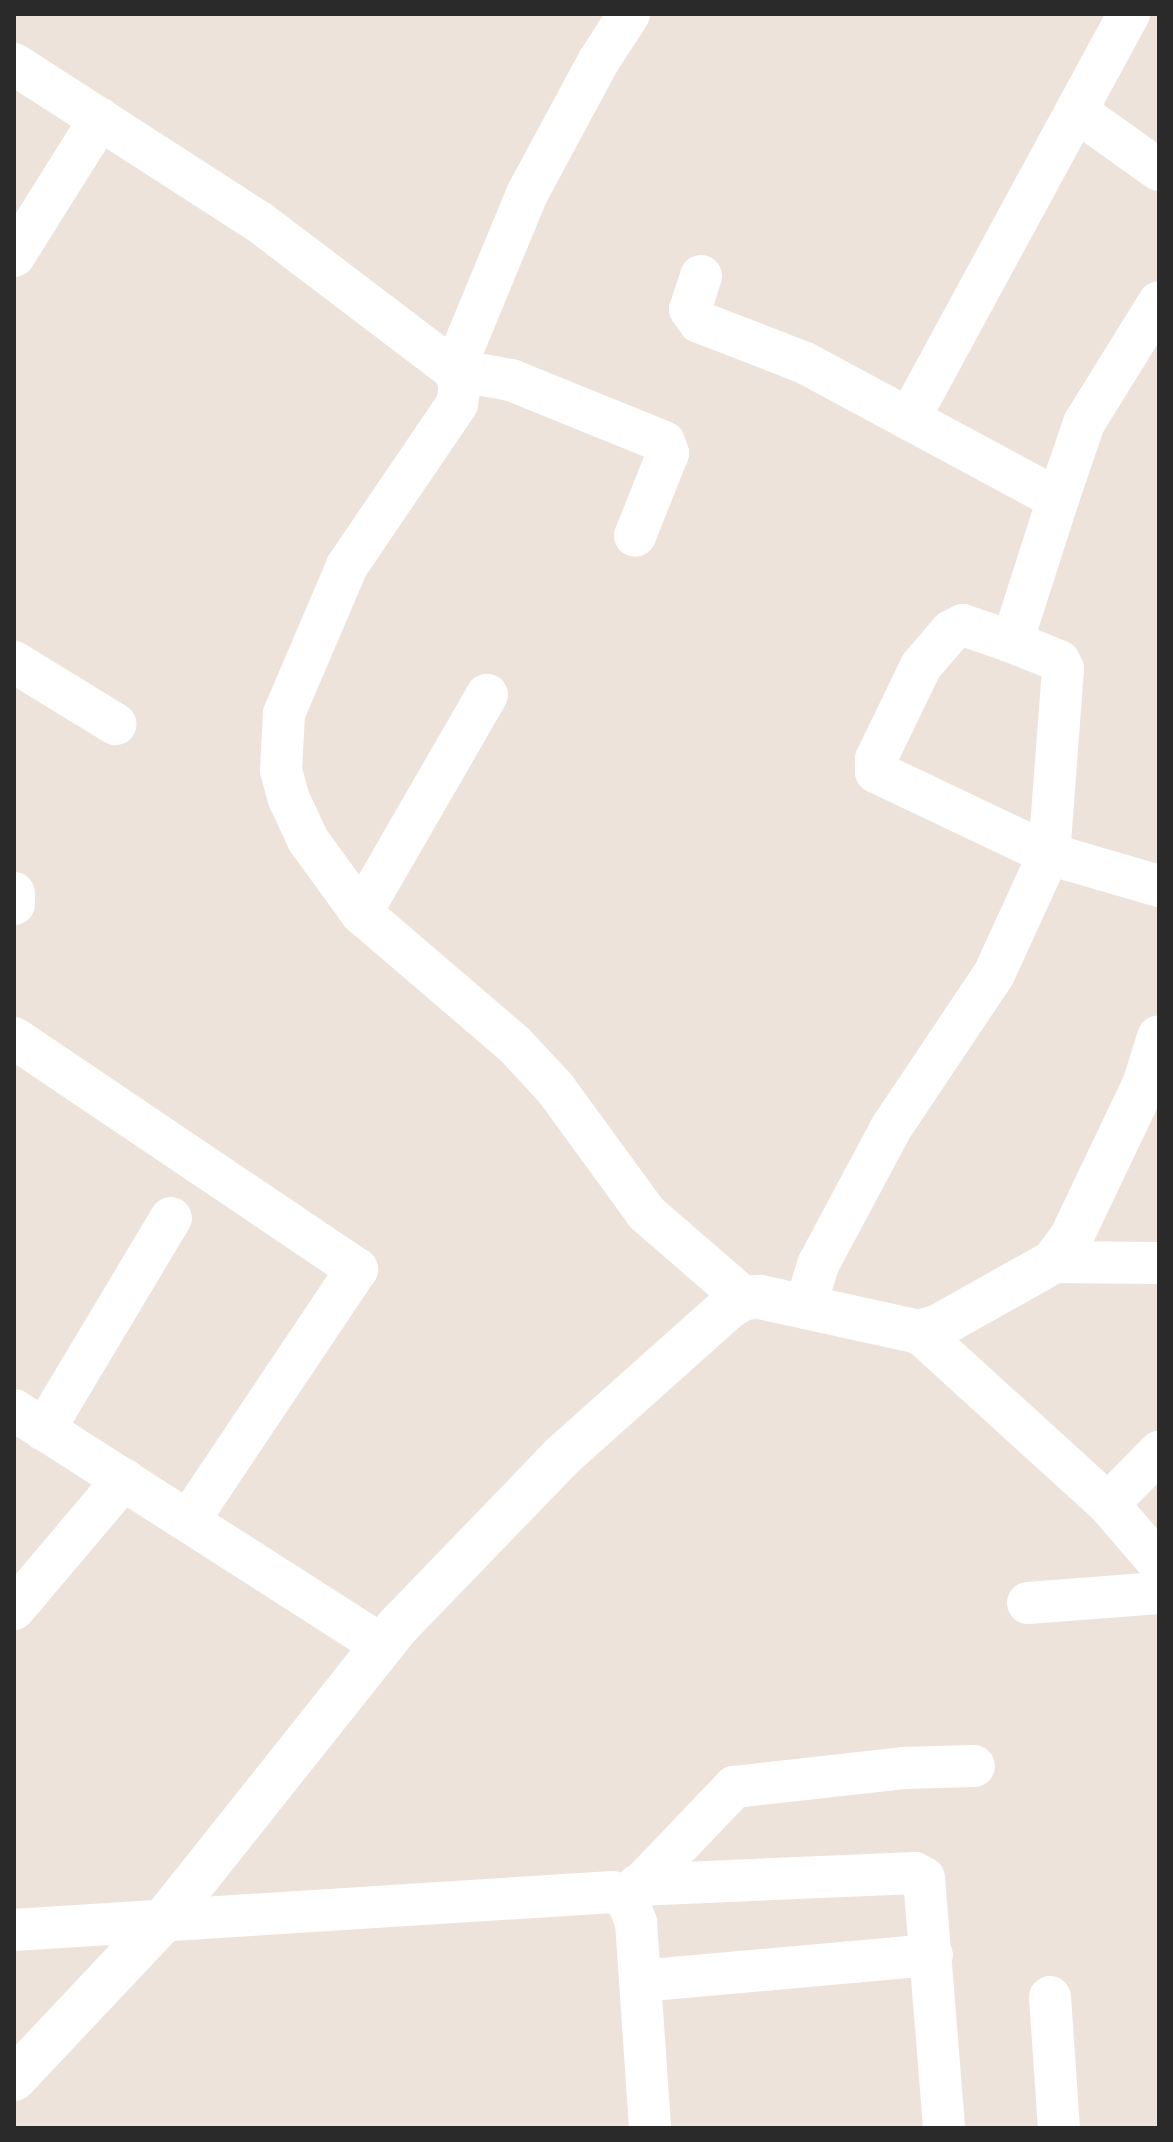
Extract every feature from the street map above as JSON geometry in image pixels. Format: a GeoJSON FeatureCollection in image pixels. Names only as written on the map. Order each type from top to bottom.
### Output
{"type":"FeatureCollection","features":[{"type":"Feature","properties":{"kind":"street"},"geometry":{"type":"LineString","coordinates":[[629,14],[598,62],[527,194],[454,370],[460,385],[457,404],[347,566],[284,714],[281,770],[289,799],[308,840],[361,913],[514,1044],[555,1088],[646,1213],[744,1298],[806,1304],[919,1332],[1108,1504],[1159,1563]]}},
{"type":"Feature","properties":{"kind":"street"},"geometry":{"type":"LineString","coordinates":[[910,417],[1079,113],[1129,14]]}},
{"type":"Feature","properties":{"kind":"street"},"geometry":{"type":"LineString","coordinates":[[14,64],[258,221],[454,370],[511,380],[664,442],[668,453],[635,536]]}},
{"type":"Feature","properties":{"kind":"street"},"geometry":{"type":"LineString","coordinates":[[1079,113],[1159,170]]}},
{"type":"Feature","properties":{"kind":"street"},"geometry":{"type":"LineString","coordinates":[[14,256],[100,119]]}},
{"type":"Feature","properties":{"kind":"street"},"geometry":{"type":"LineString","coordinates":[[701,276],[690,309],[699,322],[805,363],[1058,499]]}},
{"type":"Feature","properties":{"kind":"street"},"geometry":{"type":"LineString","coordinates":[[1012,642],[1084,423],[1159,302]]}},
{"type":"Feature","properties":{"kind":"street"},"geometry":{"type":"LineString","coordinates":[[806,1304],[818,1265],[891,1128],[994,974],[1049,854],[1063,669],[1059,661],[963,625],[951,631],[921,666],[875,766],[881,775],[1049,854],[1159,886]]}},
{"type":"Feature","properties":{"kind":"street"},"geometry":{"type":"LineString","coordinates":[[14,662],[115,724]]}},
{"type":"Feature","properties":{"kind":"street"},"geometry":{"type":"LineString","coordinates":[[361,913],[487,695]]}},
{"type":"Feature","properties":{"kind":"street"},"geometry":{"type":"LineString","coordinates":[[14,893],[14,904]]}},
{"type":"Feature","properties":{"kind":"street"},"geometry":{"type":"LineString","coordinates":[[919,1332],[993,1298],[1053,1262],[1071,1238],[1144,1085],[1159,1037]]}},
{"type":"Feature","properties":{"kind":"street"},"geometry":{"type":"LineString","coordinates":[[14,1038],[357,1269],[189,1520]]}},
{"type":"Feature","properties":{"kind":"street"},"geometry":{"type":"LineString","coordinates":[[171,1218],[29,1420],[382,1645]]}},
{"type":"Feature","properties":{"kind":"street"},"geometry":{"type":"LineString","coordinates":[[1053,1262],[1159,1263]]}},
{"type":"Feature","properties":{"kind":"street"},"geometry":{"type":"LineString","coordinates":[[14,2079],[164,1920],[382,1645],[561,1457],[744,1298]]}},
{"type":"Feature","properties":{"kind":"street"},"geometry":{"type":"LineString","coordinates":[[1108,1504],[1159,1452]]}},
{"type":"Feature","properties":{"kind":"street"},"geometry":{"type":"LineString","coordinates":[[14,1609],[124,1479]]}},
{"type":"Feature","properties":{"kind":"street"},"geometry":{"type":"LineString","coordinates":[[1028,1603],[1159,1593]]}},
{"type":"Feature","properties":{"kind":"street"},"geometry":{"type":"LineString","coordinates":[[650,2128],[633,1893],[734,1787],[903,1768],[974,1766]]}},
{"type":"Feature","properties":{"kind":"street"},"geometry":{"type":"LineString","coordinates":[[14,1930],[915,1873],[928,1885],[944,2128]]}},
{"type":"Feature","properties":{"kind":"street"},"geometry":{"type":"LineString","coordinates":[[640,1981],[932,1955]]}},
{"type":"Feature","properties":{"kind":"street"},"geometry":{"type":"LineString","coordinates":[[1050,1997],[1059,2128]]}}]}
